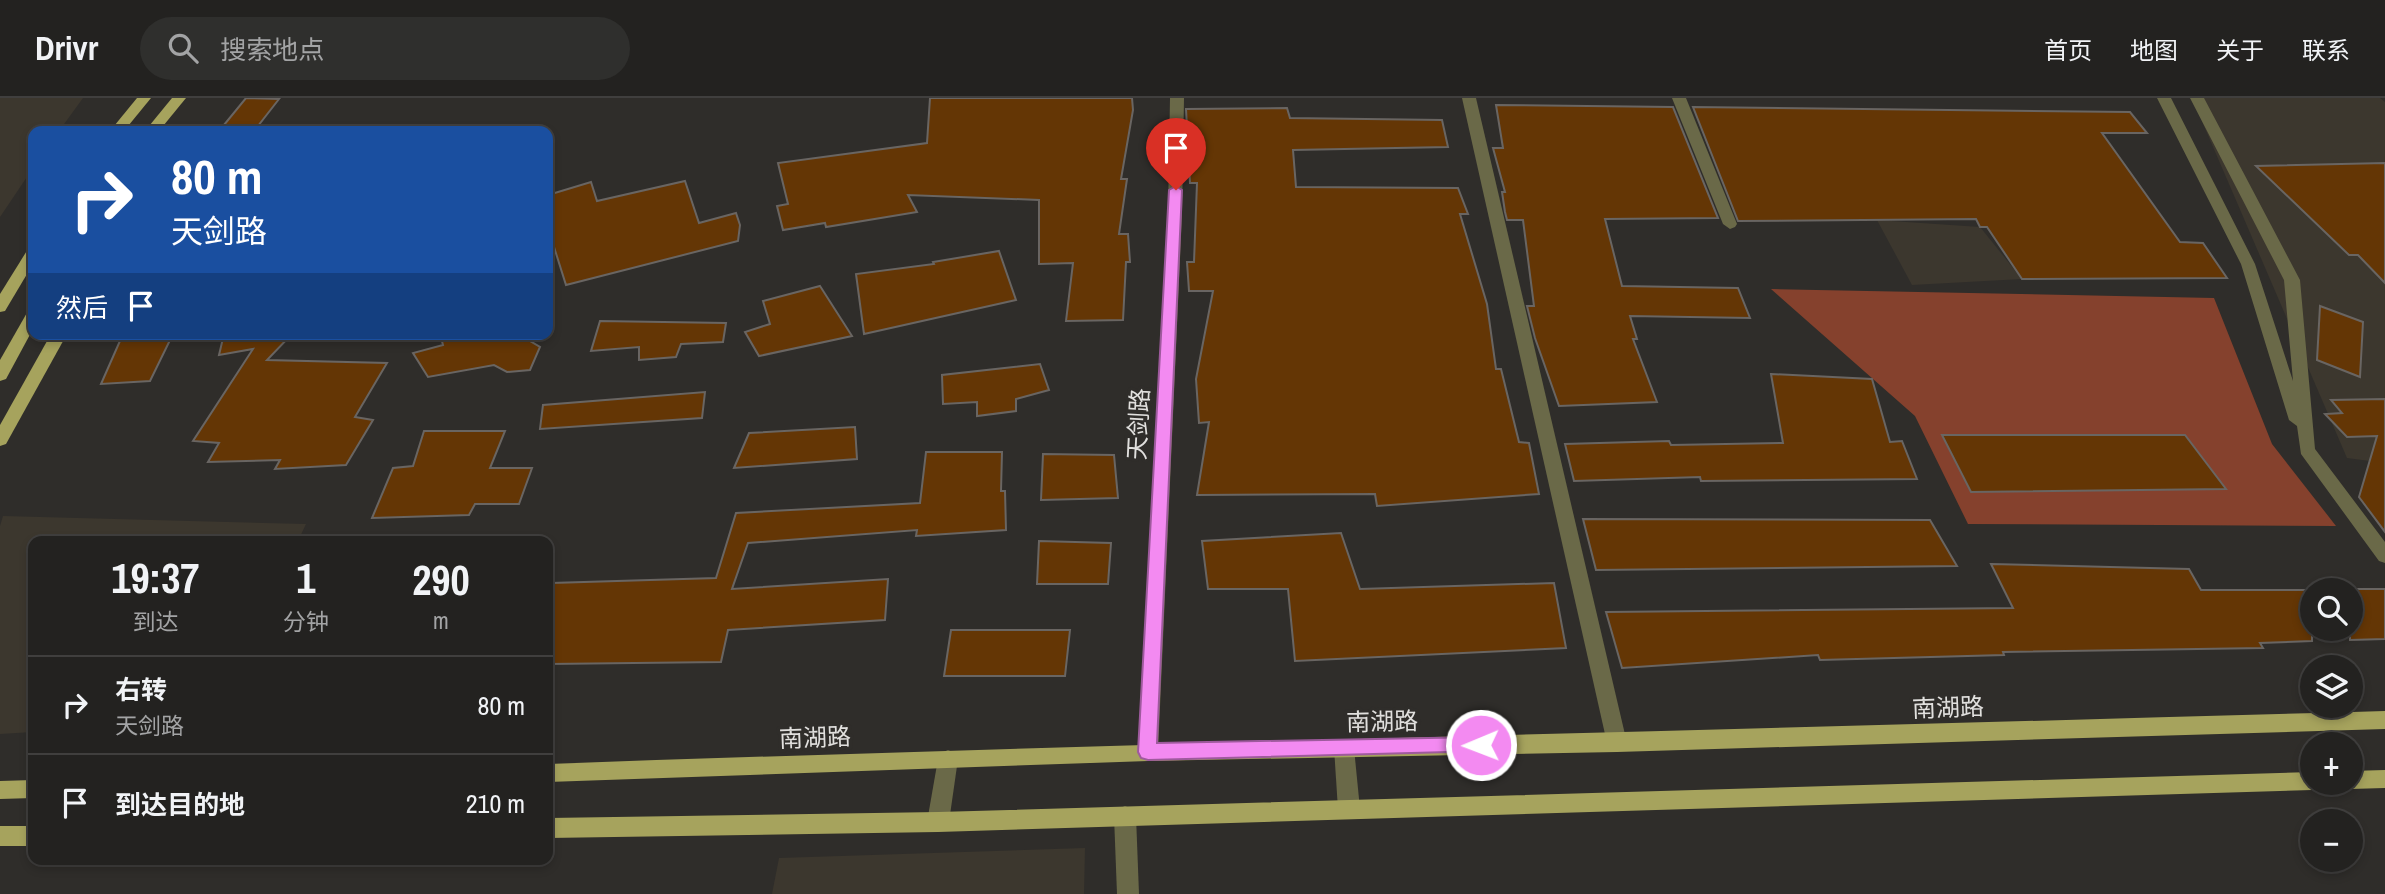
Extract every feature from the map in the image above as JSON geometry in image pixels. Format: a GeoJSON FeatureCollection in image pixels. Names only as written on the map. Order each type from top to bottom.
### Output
{"type":"FeatureCollection","features":[{"type":"Feature","properties":{"kind":"main road"},"geometry":{"type":"LineString","coordinates":[[121,126],[144,98]]}},
{"type":"Feature","properties":{"kind":"main road"},"geometry":{"type":"LineString","coordinates":[[158,126],[179,98]]}},
{"type":"Feature","properties":{"kind":"main road"},"geometry":{"type":"LineString","coordinates":[[0,307],[28,260]]}},
{"type":"Feature","properties":{"kind":"main road"},"geometry":{"type":"LineString","coordinates":[[0,375],[28,324]]}},
{"type":"Feature","properties":{"kind":"main road"},"geometry":{"type":"LineString","coordinates":[[0,440],[56,340]]}},
{"type":"Feature","properties":{"kind":"main road","name":"南湖路"},"geometry":{"type":"LineString","coordinates":[[553,773],[1148,752],[1617,743],[2385,720]]}},
{"type":"Feature","properties":{"kind":"main road"},"geometry":{"type":"LineString","coordinates":[[2363,780],[2385,779]]}},
{"type":"Feature","properties":{"kind":"main road"},"geometry":{"type":"LineString","coordinates":[[553,828],[938,822],[2300,781]]}},
{"type":"Feature","properties":{"kind":"main road"},"geometry":{"type":"LineString","coordinates":[[0,790],[28,789]]}},
{"type":"Feature","properties":{"kind":"main road"},"geometry":{"type":"LineString","coordinates":[[0,836],[28,836]]}},
{"type":"Feature","properties":{"kind":"street","name":"天剑路"},"geometry":{"type":"LineString","coordinates":[[1148,752],[1175,214],[1177,98]]}},
{"type":"Feature","properties":{"kind":"street"},"geometry":{"type":"LineString","coordinates":[[1469,98],[1617,743]]}},
{"type":"Feature","properties":{"kind":"street"},"geometry":{"type":"LineString","coordinates":[[1679,98],[1730,225]]}},
{"type":"Feature","properties":{"kind":"street"},"geometry":{"type":"LineString","coordinates":[[2164,98],[2248,264],[2307,450],[2385,556]]}},
{"type":"Feature","properties":{"kind":"street"},"geometry":{"type":"LineString","coordinates":[[2197,98],[2292,280],[2307,450]]}},
{"type":"Feature","properties":{"kind":"street"},"geometry":{"type":"LineString","coordinates":[[1344,748],[1349,809]]}},
{"type":"Feature","properties":{"kind":"street"},"geometry":{"type":"LineString","coordinates":[[938,822],[947,759]]}},
{"type":"Feature","properties":{"kind":"street"},"geometry":{"type":"LineString","coordinates":[[1125,816],[1128,894]]}},
{"type":"Feature","properties":{"kind":"shaded area"},"geometry":{"type":"Polygon","coordinates":[[[0,98],[83,98],[63,126],[28,126],[28,175],[0,217],[0,98]]]}},
{"type":"Feature","properties":{"kind":"shaded area"},"geometry":{"type":"Polygon","coordinates":[[[2192,98],[2380,98],[2385,102],[2385,463],[2347,458],[2192,98]]]}},
{"type":"Feature","properties":{"kind":"shaded area"},"geometry":{"type":"Polygon","coordinates":[[[1877,220],[1980,227],[2022,279],[1912,285],[1877,220]]]}},
{"type":"Feature","properties":{"kind":"shaded area"},"geometry":{"type":"Polygon","coordinates":[[[1771,289],[2214,298],[2272,444],[2336,526],[1968,524],[1915,416],[1771,289]]]}},
{"type":"Feature","properties":{"kind":"shaded area"},"geometry":{"type":"Polygon","coordinates":[[[3,516],[306,524],[300,536],[28,536],[28,732],[0,734],[0,526],[3,516]]]}},
{"type":"Feature","properties":{"kind":"shaded area"},"geometry":{"type":"Polygon","coordinates":[[[1085,848],[1084,894],[772,894],[779,858],[1085,848]]]}},
{"type":"Feature","properties":{"kind":"building"},"geometry":{"type":"Polygon","coordinates":[[[246,98],[279,99],[258,126],[223,126],[246,98]]]}},
{"type":"Feature","properties":{"kind":"building"},"geometry":{"type":"Polygon","coordinates":[[[930,98],[1132,98],[1133,110],[1121,179],[1127,179],[1119,234],[1128,234],[1130,262],[1126,262],[1123,320],[1066,321],[1073,263],[1039,264],[1039,200],[908,195],[917,212],[826,227],[825,223],[783,230],[777,206],[788,204],[778,163],[927,143],[930,98]]]}},
{"type":"Feature","properties":{"kind":"building"},"geometry":{"type":"Polygon","coordinates":[[[1496,105],[1673,107],[1718,218],[1605,219],[1622,286],[1738,288],[1750,318],[1630,316],[1637,339],[1633,339],[1657,402],[1559,406],[1535,338],[1527,306],[1534,306],[1523,220],[1507,220],[1505,212],[1502,192],[1505,192],[1493,148],[1503,148],[1496,105]]]}},
{"type":"Feature","properties":{"kind":"building"},"geometry":{"type":"Polygon","coordinates":[[[1693,107],[2130,112],[2147,133],[2102,133],[2180,242],[2203,243],[2227,278],[2022,279],[1987,227],[1980,227],[1976,219],[1738,221],[1693,107]]]}},
{"type":"Feature","properties":{"kind":"building"},"geometry":{"type":"Polygon","coordinates":[[[1287,108],[1290,118],[1442,120],[1448,147],[1293,150],[1296,187],[1458,188],[1468,214],[1460,214],[1487,304],[1496,369],[1501,369],[1519,442],[1529,443],[1539,494],[1377,506],[1375,494],[1197,495],[1209,422],[1199,423],[1196,379],[1213,291],[1189,291],[1187,262],[1194,262],[1197,183],[1190,183],[1186,109],[1287,108]]]}},
{"type":"Feature","properties":{"kind":"building"},"geometry":{"type":"Polygon","coordinates":[[[2385,163],[2385,283],[2358,255],[2349,255],[2256,166],[2385,163]]]}},
{"type":"Feature","properties":{"kind":"building"},"geometry":{"type":"Polygon","coordinates":[[[685,181],[699,223],[736,213],[740,225],[738,241],[566,285],[553,244],[553,193],[591,182],[597,201],[685,181]]]}},
{"type":"Feature","properties":{"kind":"building"},"geometry":{"type":"Polygon","coordinates":[[[999,251],[1016,300],[864,334],[856,274],[934,264],[933,262],[999,251]]]}},
{"type":"Feature","properties":{"kind":"building"},"geometry":{"type":"Polygon","coordinates":[[[820,286],[852,336],[759,356],[745,332],[770,324],[763,301],[820,286]]]}},
{"type":"Feature","properties":{"kind":"building"},"geometry":{"type":"Polygon","coordinates":[[[2320,306],[2363,322],[2360,377],[2317,360],[2320,306]]]}},
{"type":"Feature","properties":{"kind":"building"},"geometry":{"type":"Polygon","coordinates":[[[600,321],[726,323],[723,342],[681,344],[676,357],[639,360],[639,347],[591,351],[600,321]]]}},
{"type":"Feature","properties":{"kind":"building"},"geometry":{"type":"Polygon","coordinates":[[[120,340],[170,340],[150,381],[101,384],[120,340]]]}},
{"type":"Feature","properties":{"kind":"building"},"geometry":{"type":"Polygon","coordinates":[[[223,340],[286,340],[267,360],[387,363],[355,417],[373,420],[346,465],[275,469],[280,460],[208,462],[219,443],[193,441],[253,349],[219,355],[223,340]]]}},
{"type":"Feature","properties":{"kind":"building"},"geometry":{"type":"Polygon","coordinates":[[[442,340],[528,340],[540,347],[530,370],[507,372],[494,365],[428,377],[413,353],[443,345],[442,340]]]}},
{"type":"Feature","properties":{"kind":"building"},"geometry":{"type":"Polygon","coordinates":[[[1040,364],[1049,390],[1016,399],[1016,411],[977,416],[977,402],[943,404],[942,375],[1040,364]]]}},
{"type":"Feature","properties":{"kind":"building"},"geometry":{"type":"Polygon","coordinates":[[[1771,374],[1872,379],[1890,442],[1902,441],[1917,479],[1701,481],[1700,477],[1574,481],[1565,444],[1669,441],[1671,445],[1783,443],[1771,374]]]}},
{"type":"Feature","properties":{"kind":"building"},"geometry":{"type":"Polygon","coordinates":[[[705,392],[702,418],[540,429],[543,405],[705,392]]]}},
{"type":"Feature","properties":{"kind":"building"},"geometry":{"type":"Polygon","coordinates":[[[2385,399],[2385,532],[2359,497],[2377,436],[2347,437],[2325,414],[2342,413],[2331,400],[2385,399]]]}},
{"type":"Feature","properties":{"kind":"building"},"geometry":{"type":"Polygon","coordinates":[[[855,427],[857,459],[734,468],[749,433],[855,427]]]}},
{"type":"Feature","properties":{"kind":"building"},"geometry":{"type":"Polygon","coordinates":[[[424,431],[505,431],[490,468],[532,468],[519,504],[475,504],[469,515],[372,518],[393,468],[413,466],[424,431]]]}},
{"type":"Feature","properties":{"kind":"building"},"geometry":{"type":"Polygon","coordinates":[[[1942,435],[2185,435],[2226,489],[1971,492],[1942,435]]]}},
{"type":"Feature","properties":{"kind":"building"},"geometry":{"type":"Polygon","coordinates":[[[926,452],[1002,452],[1001,491],[1005,491],[1006,530],[916,536],[917,530],[748,543],[732,589],[888,579],[885,620],[728,630],[721,662],[553,664],[553,583],[716,578],[736,513],[920,503],[926,452]]]}},
{"type":"Feature","properties":{"kind":"building"},"geometry":{"type":"Polygon","coordinates":[[[1043,454],[1114,455],[1118,498],[1041,500],[1043,454]]]}},
{"type":"Feature","properties":{"kind":"building"},"geometry":{"type":"Polygon","coordinates":[[[1583,519],[1930,520],[1957,566],[1596,570],[1583,519]]]}},
{"type":"Feature","properties":{"kind":"building"},"geometry":{"type":"Polygon","coordinates":[[[1341,533],[1360,589],[1554,583],[1566,648],[1295,661],[1288,589],[1208,589],[1202,541],[1341,533]]]}},
{"type":"Feature","properties":{"kind":"building"},"geometry":{"type":"Polygon","coordinates":[[[1039,541],[1111,543],[1108,584],[1037,584],[1039,541]]]}},
{"type":"Feature","properties":{"kind":"building"},"geometry":{"type":"Polygon","coordinates":[[[1991,564],[2189,569],[2201,590],[2300,590],[2300,641],[2312,641],[2260,643],[2263,648],[2003,652],[2004,655],[1820,660],[1818,655],[1622,668],[1606,612],[2013,608],[1991,564]]]}},
{"type":"Feature","properties":{"kind":"building"},"geometry":{"type":"Polygon","coordinates":[[[2363,589],[2385,589],[2385,639],[2363,640],[2363,589]]]}},
{"type":"Feature","properties":{"kind":"building"},"geometry":{"type":"Polygon","coordinates":[[[951,630],[1070,630],[1065,676],[944,676],[951,630]]]}},
{"type":"Feature","properties":{"kind":"route"},"geometry":{"type":"LineString","coordinates":[[1176,190],[1148,752],[1481,745]]}}]}
